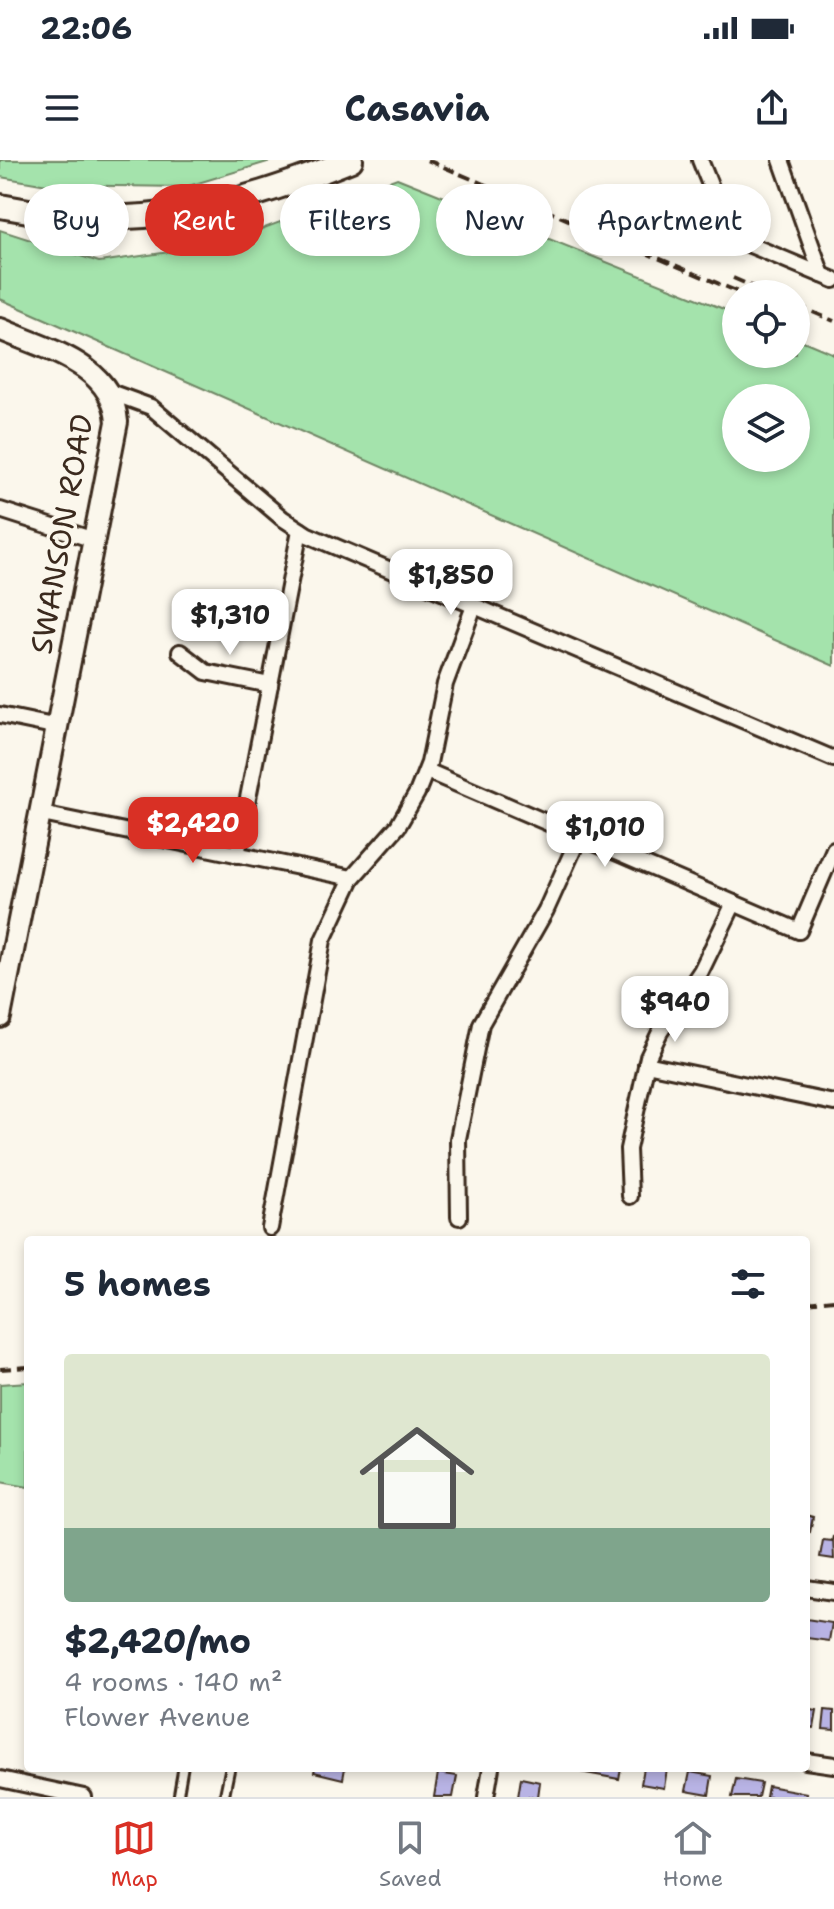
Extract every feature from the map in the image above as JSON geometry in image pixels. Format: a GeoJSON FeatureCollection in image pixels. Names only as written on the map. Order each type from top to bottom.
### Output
{"type":"FeatureCollection","features":[{"type":"Feature","properties":{"kind":"main road"},"geometry":{"type":"LineString","coordinates":[[0,206],[77,218],[154,216],[230,204],[351,160]]}},
{"type":"Feature","properties":{"kind":"street"},"geometry":{"type":"LineString","coordinates":[[700,160],[731,237],[828,278]]}},
{"type":"Feature","properties":{"kind":"street"},"geometry":{"type":"LineString","coordinates":[[781,160],[828,278]]}},
{"type":"Feature","properties":{"kind":"street"},"geometry":{"type":"LineString","coordinates":[[0,329],[84,368],[110,392],[151,407],[300,530],[834,759]]}},
{"type":"Feature","properties":{"kind":"street","name":"SWANSON ROAD"},"geometry":{"type":"LineString","coordinates":[[0,1017],[116,432],[116,412],[110,392]]}},
{"type":"Feature","properties":{"kind":"street"},"geometry":{"type":"LineString","coordinates":[[0,510],[94,540]]}},
{"type":"Feature","properties":{"kind":"street"},"geometry":{"type":"LineString","coordinates":[[237,855],[300,530]]}},
{"type":"Feature","properties":{"kind":"street"},"geometry":{"type":"LineString","coordinates":[[270,1228],[320,951],[332,916],[352,878],[398,826],[427,771],[445,684],[474,606]]}},
{"type":"Feature","properties":{"kind":"street"},"geometry":{"type":"LineString","coordinates":[[180,652],[206,672],[270,685]]}},
{"type":"Feature","properties":{"kind":"street"},"geometry":{"type":"LineString","coordinates":[[0,715],[58,727]]}},
{"type":"Feature","properties":{"kind":"street"},"geometry":{"type":"LineString","coordinates":[[427,771],[799,931],[834,849]]}},
{"type":"Feature","properties":{"kind":"street"},"geometry":{"type":"LineString","coordinates":[[42,814],[352,878]]}},
{"type":"Feature","properties":{"kind":"street"},"geometry":{"type":"LineString","coordinates":[[459,1217],[458,1139],[481,1024],[546,910],[579,837]]}},
{"type":"Feature","properties":{"kind":"street"},"geometry":{"type":"LineString","coordinates":[[630,1196],[628,1149],[646,1064],[660,1032],[708,959],[734,903]]}},
{"type":"Feature","properties":{"kind":"street"},"geometry":{"type":"LineString","coordinates":[[646,1064],[834,1103]]}},
{"type":"Feature","properties":{"kind":"street"},"geometry":{"type":"LineString","coordinates":[[810,1589],[834,1592]]}},
{"type":"Feature","properties":{"kind":"street"},"geometry":{"type":"LineString","coordinates":[[810,1762],[834,1765]]}},
{"type":"Feature","properties":{"kind":"street"},"geometry":{"type":"LineString","coordinates":[[486,1797],[490,1772]]}},
{"type":"Feature","properties":{"kind":"street"},"geometry":{"type":"LineString","coordinates":[[0,1779],[84,1797]]}},
{"type":"Feature","properties":{"kind":"lane"},"geometry":{"type":"LineString","coordinates":[[178,1797],[182,1772]]}},
{"type":"Feature","properties":{"kind":"lane"},"geometry":{"type":"LineString","coordinates":[[224,1797],[229,1772]]}},
{"type":"Feature","properties":{"kind":"green space"},"geometry":{"type":"Polygon","coordinates":[[[0,160],[274,160],[195,184],[145,184],[145,186],[41,184],[0,177],[0,160]]]}},
{"type":"Feature","properties":{"kind":"green space"},"geometry":{"type":"Polygon","coordinates":[[[397,178],[412,184],[381,184],[397,178]]]}},
{"type":"Feature","properties":{"kind":"green space"},"geometry":{"type":"Polygon","coordinates":[[[420,187],[436,194],[436,256],[553,256],[553,241],[569,247],[569,256],[591,256],[722,308],[722,368],[810,368],[810,344],[834,354],[834,666],[0,299],[0,230],[24,238],[24,256],[80,256],[99,262],[145,255],[264,256],[264,228],[280,222],[280,256],[420,256],[420,187]]]}},
{"type":"Feature","properties":{"kind":"green space"},"geometry":{"type":"Polygon","coordinates":[[[24,1382],[24,1486],[0,1482],[0,1384],[24,1382]]]}},
{"type":"Feature","properties":{"kind":"building"},"geometry":{"type":"Polygon","coordinates":[[[833,1536],[834,1559],[820,1557],[823,1540],[832,1541],[833,1536]]]}},
{"type":"Feature","properties":{"kind":"building"},"geometry":{"type":"Polygon","coordinates":[[[810,1620],[832,1623],[829,1641],[810,1638],[810,1620]]]}},
{"type":"Feature","properties":{"kind":"building"},"geometry":{"type":"Polygon","coordinates":[[[810,1710],[817,1711],[814,1728],[810,1728],[810,1710]]]}},
{"type":"Feature","properties":{"kind":"building"},"geometry":{"type":"Polygon","coordinates":[[[825,1710],[834,1711],[834,1730],[823,1729],[825,1710]]]}},
{"type":"Feature","properties":{"kind":"building"},"geometry":{"type":"Polygon","coordinates":[[[314,1772],[344,1772],[343,1779],[314,1772]]]}},
{"type":"Feature","properties":{"kind":"building"},"geometry":{"type":"Polygon","coordinates":[[[580,1772],[620,1772],[619,1779],[580,1772]]]}},
{"type":"Feature","properties":{"kind":"building"},"geometry":{"type":"Polygon","coordinates":[[[643,1772],[667,1772],[664,1788],[641,1784],[643,1772]]]}},
{"type":"Feature","properties":{"kind":"building"},"geometry":{"type":"Polygon","coordinates":[[[690,1772],[712,1776],[709,1795],[686,1791],[690,1772]]]}},
{"type":"Feature","properties":{"kind":"building"},"geometry":{"type":"Polygon","coordinates":[[[438,1773],[457,1776],[453,1797],[434,1797],[438,1773]]]}},
{"type":"Feature","properties":{"kind":"building"},"geometry":{"type":"Polygon","coordinates":[[[521,1778],[540,1782],[538,1797],[518,1797],[521,1778]]]}},
{"type":"Feature","properties":{"kind":"building"},"geometry":{"type":"Polygon","coordinates":[[[736,1779],[761,1783],[758,1797],[732,1797],[736,1779]]]}},
{"type":"Feature","properties":{"kind":"building"},"geometry":{"type":"Polygon","coordinates":[[[768,1786],[807,1793],[806,1797],[766,1797],[768,1786]]]}},
{"type":"Feature","properties":{"kind":"railway"},"geometry":{"type":"LineString","coordinates":[[427,160],[722,285]]}},
{"type":"Feature","properties":{"kind":"railway"},"geometry":{"type":"LineString","coordinates":[[733,278],[738,280]]}},
{"type":"Feature","properties":{"kind":"railway"},"geometry":{"type":"LineString","coordinates":[[810,311],[834,321]]}},
{"type":"Feature","properties":{"kind":"railway"},"geometry":{"type":"LineString","coordinates":[[810,1303],[834,1300]]}},
{"type":"Feature","properties":{"kind":"railway"},"geometry":{"type":"LineString","coordinates":[[0,1369],[24,1367]]}}]}
